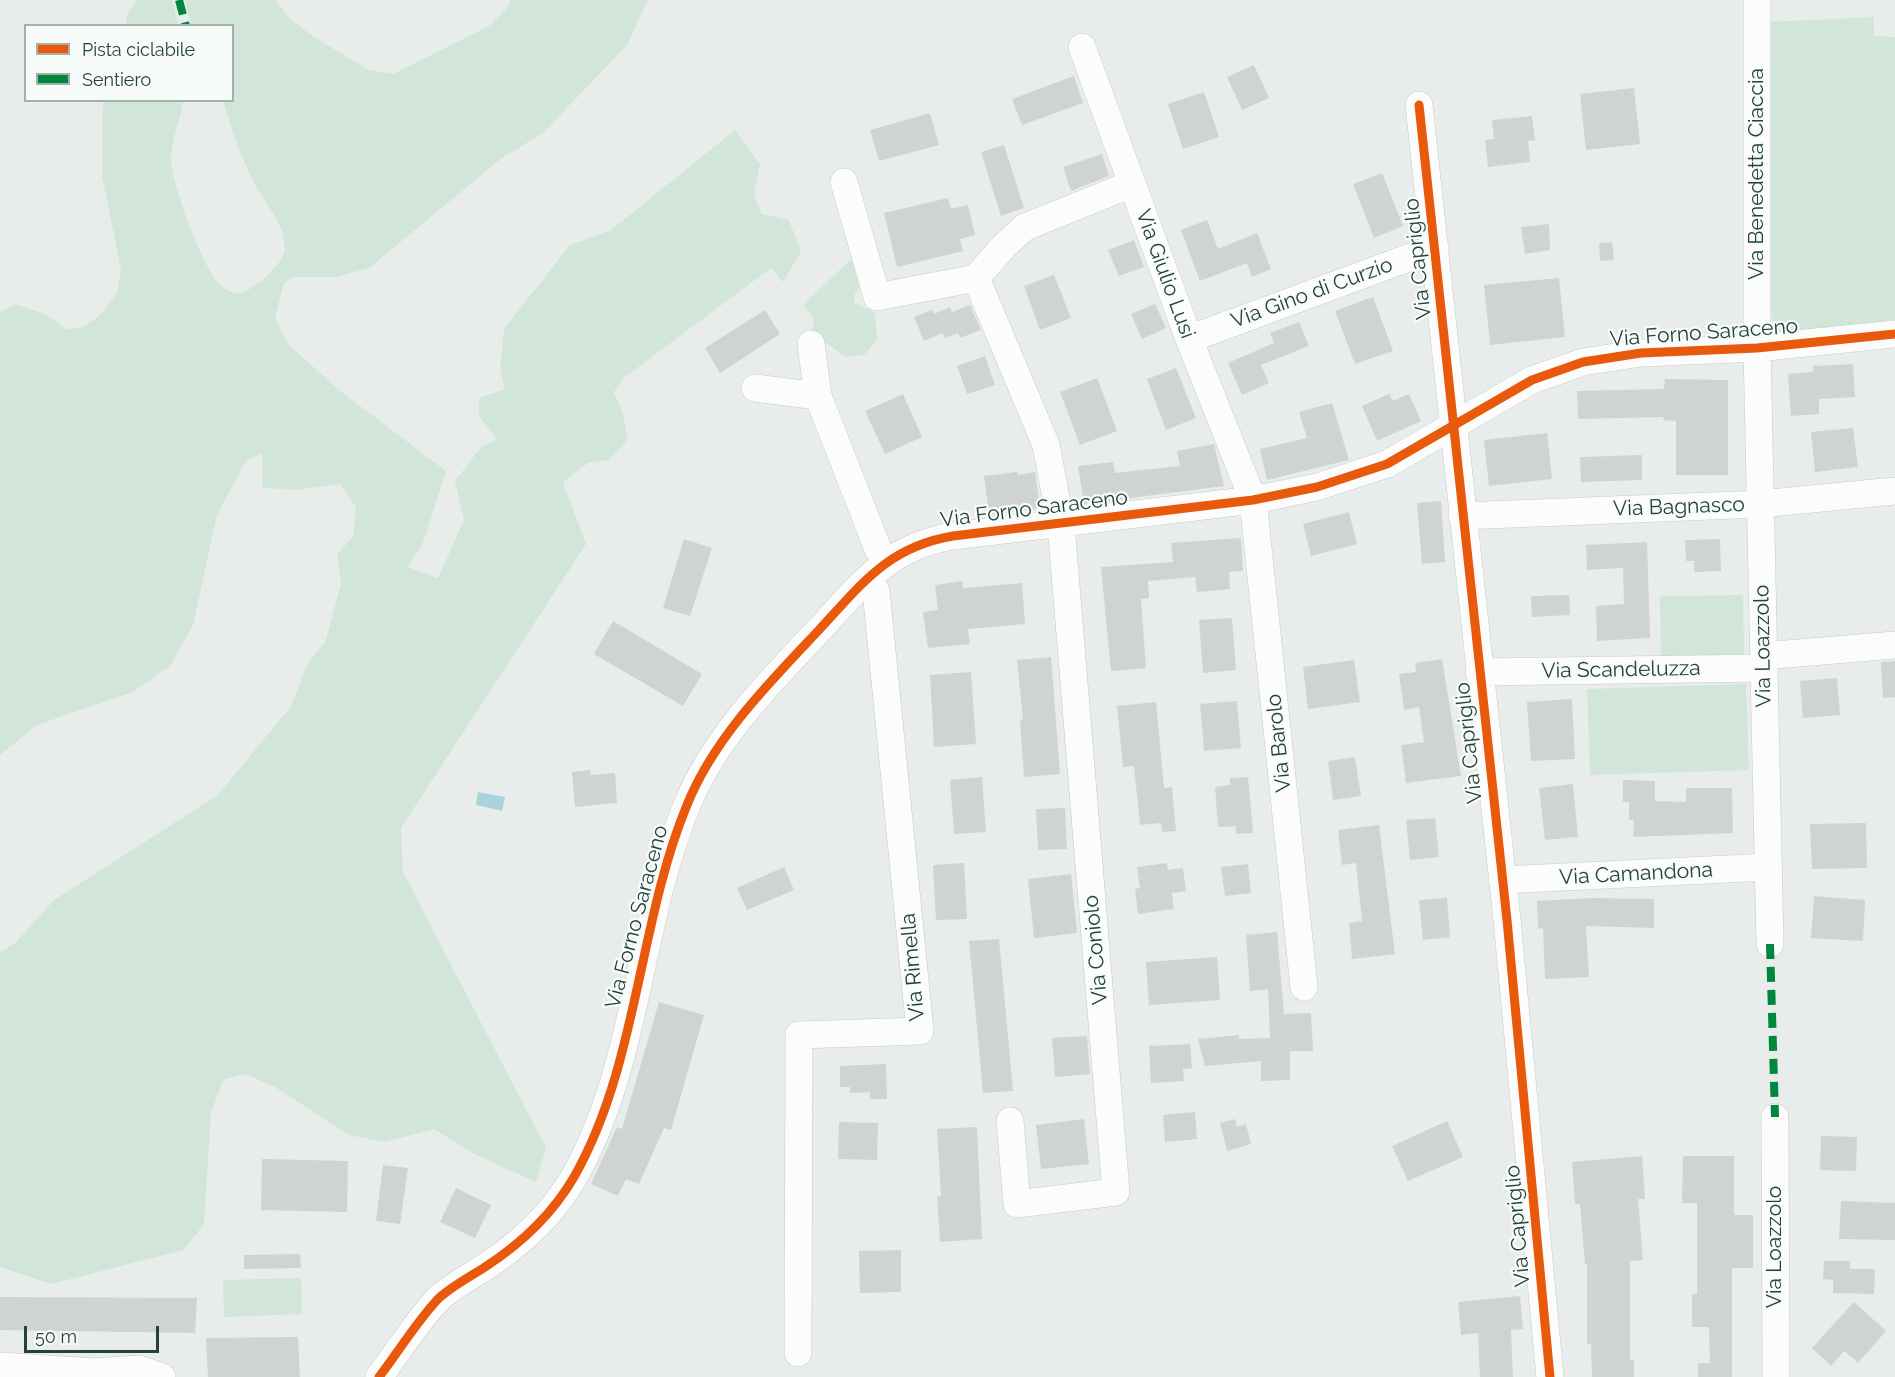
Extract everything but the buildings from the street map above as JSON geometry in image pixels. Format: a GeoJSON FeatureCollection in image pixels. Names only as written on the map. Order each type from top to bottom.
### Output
{"type":"FeatureCollection","features":[{"type":"Feature","properties":{"kind":"street","name":"Via Benedetta Ciaccia"},"geometry":{"type":"LineString","coordinates":[[1757,0],[1757,348]]}},
{"type":"Feature","properties":{"kind":"street","name":"Via Giulio Lusi"},"geometry":{"type":"LineString","coordinates":[[1082,47],[1189,339],[1253,500]]}},
{"type":"Feature","properties":{"kind":"street","name":"Via Capriglio"},"geometry":{"type":"LineString","coordinates":[[1419,105],[1502,880],[1550,1377]]}},
{"type":"Feature","properties":{"kind":"street"},"geometry":{"type":"LineString","coordinates":[[844,182],[877,297],[976,278],[1004,246],[1025,227],[1132,184]]}},
{"type":"Feature","properties":{"kind":"street","name":"Via Gino di Curzio"},"geometry":{"type":"LineString","coordinates":[[1189,339],[1435,248]]}},
{"type":"Feature","properties":{"kind":"street"},"geometry":{"type":"LineString","coordinates":[[976,278],[1046,445],[1061,525]]}},
{"type":"Feature","properties":{"kind":"street","name":"Via Forno Saraceno"},"geometry":{"type":"LineString","coordinates":[[379,1377],[439,1299],[529,1236],[567,1190],[585,1155],[613,1081],[670,855],[687,804],[708,765],[758,696],[867,579],[887,561],[929,540],[1253,500],[1317,487],[1387,464],[1532,380],[1583,362],[1664,351],[1757,348],[1895,334]]}},
{"type":"Feature","properties":{"kind":"street"},"geometry":{"type":"LineString","coordinates":[[811,344],[818,396],[878,549],[887,561]]}},
{"type":"Feature","properties":{"kind":"street","name":"Via Loazzolo"},"geometry":{"type":"LineString","coordinates":[[1757,348],[1770,944]]}},
{"type":"Feature","properties":{"kind":"street"},"geometry":{"type":"LineString","coordinates":[[755,388],[818,396]]}},
{"type":"Feature","properties":{"kind":"street","name":"Via Bagnasco"},"geometry":{"type":"LineString","coordinates":[[1462,516],[1760,504],[1895,491]]}},
{"type":"Feature","properties":{"kind":"street","name":"Via Barolo"},"geometry":{"type":"LineString","coordinates":[[1253,500],[1305,987]]}},
{"type":"Feature","properties":{"kind":"street","name":"Via Coniolo"},"geometry":{"type":"LineString","coordinates":[[1010,1121],[1017,1204],[1116,1192],[1061,525]]}},
{"type":"Feature","properties":{"kind":"street","name":"Via Rimella"},"geometry":{"type":"LineString","coordinates":[[798,1353],[799,1035],[920,1031],[876,591],[867,579]]}},
{"type":"Feature","properties":{"kind":"street","name":"Via Scandeluzza"},"geometry":{"type":"LineString","coordinates":[[1479,672],[1763,662],[1895,645]]}},
{"type":"Feature","properties":{"kind":"street","name":"Via Camandona"},"geometry":{"type":"LineString","coordinates":[[1502,880],[1769,867]]}},
{"type":"Feature","properties":{"kind":"street","name":"Via Loazzolo"},"geometry":{"type":"LineString","coordinates":[[1774,1117],[1776,1377]]}},
{"type":"Feature","properties":{"kind":"street"},"geometry":{"type":"LineString","coordinates":[[0,1366],[94,1374],[139,1370],[162,1377]]}},
{"type":"Feature","properties":{"kind":"green space"},"geometry":{"type":"Polygon","coordinates":[[[136,0],[172,0],[178,24],[126,24],[127,15],[136,0]]]}},
{"type":"Feature","properties":{"kind":"green space"},"geometry":{"type":"Polygon","coordinates":[[[185,0],[276,0],[290,19],[314,37],[369,70],[393,74],[489,26],[506,9],[511,0],[648,0],[627,45],[543,133],[502,158],[369,268],[336,277],[293,277],[284,283],[275,318],[289,345],[339,390],[446,471],[422,546],[407,567],[438,578],[464,520],[455,481],[481,447],[497,439],[479,416],[479,398],[505,389],[500,368],[504,329],[570,245],[611,230],[735,130],[760,164],[754,195],[762,214],[789,220],[801,252],[783,282],[771,268],[625,377],[614,392],[622,411],[628,439],[609,460],[588,463],[563,482],[586,544],[401,828],[403,872],[546,1148],[536,1182],[476,1155],[434,1129],[384,1142],[349,1135],[275,1087],[245,1074],[223,1080],[211,1113],[204,1224],[184,1250],[51,1284],[0,1267],[0,952],[15,943],[54,900],[218,795],[291,706],[307,665],[326,640],[341,583],[337,555],[353,536],[356,507],[340,484],[296,490],[262,488],[263,453],[246,461],[217,515],[193,625],[170,666],[133,692],[37,725],[0,755],[0,312],[16,304],[47,315],[66,329],[81,328],[98,317],[117,293],[121,270],[102,176],[103,102],[183,102],[171,151],[173,171],[183,208],[199,249],[217,281],[225,289],[235,293],[248,290],[271,272],[285,251],[279,224],[247,167],[223,102],[234,102],[234,24],[191,24],[185,0]]]}},
{"type":"Feature","properties":{"kind":"green space"},"geometry":{"type":"Polygon","coordinates":[[[1874,17],[1874,36],[1895,37],[1895,320],[1772,336],[1767,22],[1874,17]]]}},
{"type":"Feature","properties":{"kind":"green space"},"geometry":{"type":"Polygon","coordinates":[[[864,260],[868,280],[855,292],[854,302],[875,313],[877,340],[864,355],[846,357],[812,333],[814,319],[803,305],[849,261],[864,260]]]}},
{"type":"Feature","properties":{"kind":"green space"},"geometry":{"type":"Polygon","coordinates":[[[1743,595],[1744,657],[1661,659],[1660,596],[1743,595]]]}},
{"type":"Feature","properties":{"kind":"green space"},"geometry":{"type":"Polygon","coordinates":[[[1746,684],[1749,770],[1590,775],[1587,689],[1746,684]]]}},
{"type":"Feature","properties":{"kind":"green space"},"geometry":{"type":"Polygon","coordinates":[[[301,1278],[302,1314],[224,1317],[223,1280],[301,1278]]]}},
{"type":"Feature","properties":{"kind":"water"},"geometry":{"type":"Polygon","coordinates":[[[478,792],[505,797],[502,811],[476,805],[478,792]]]}},
{"type":"Feature","properties":{"kind":"marked path"},"geometry":{"type":"LineString","coordinates":[[179,0],[185,24]]}},
{"type":"Feature","properties":{"kind":"marked path"},"geometry":{"type":"LineString","coordinates":[[1770,944],[1775,1117]]}},
{"type":"Feature","properties":{"kind":"cycle path"},"geometry":{"type":"LineString","coordinates":[[1419,105],[1507,920],[1550,1377]]}},
{"type":"Feature","properties":{"kind":"cycle path"},"geometry":{"type":"LineString","coordinates":[[379,1377],[437,1300],[524,1238],[556,1204],[574,1177],[595,1134],[612,1088],[671,850],[698,780],[744,712],[877,570],[910,549],[930,541],[953,536],[1253,500],[1317,487],[1387,464],[1532,380],[1583,362],[1641,353],[1757,348],[1895,334]]}}]}
